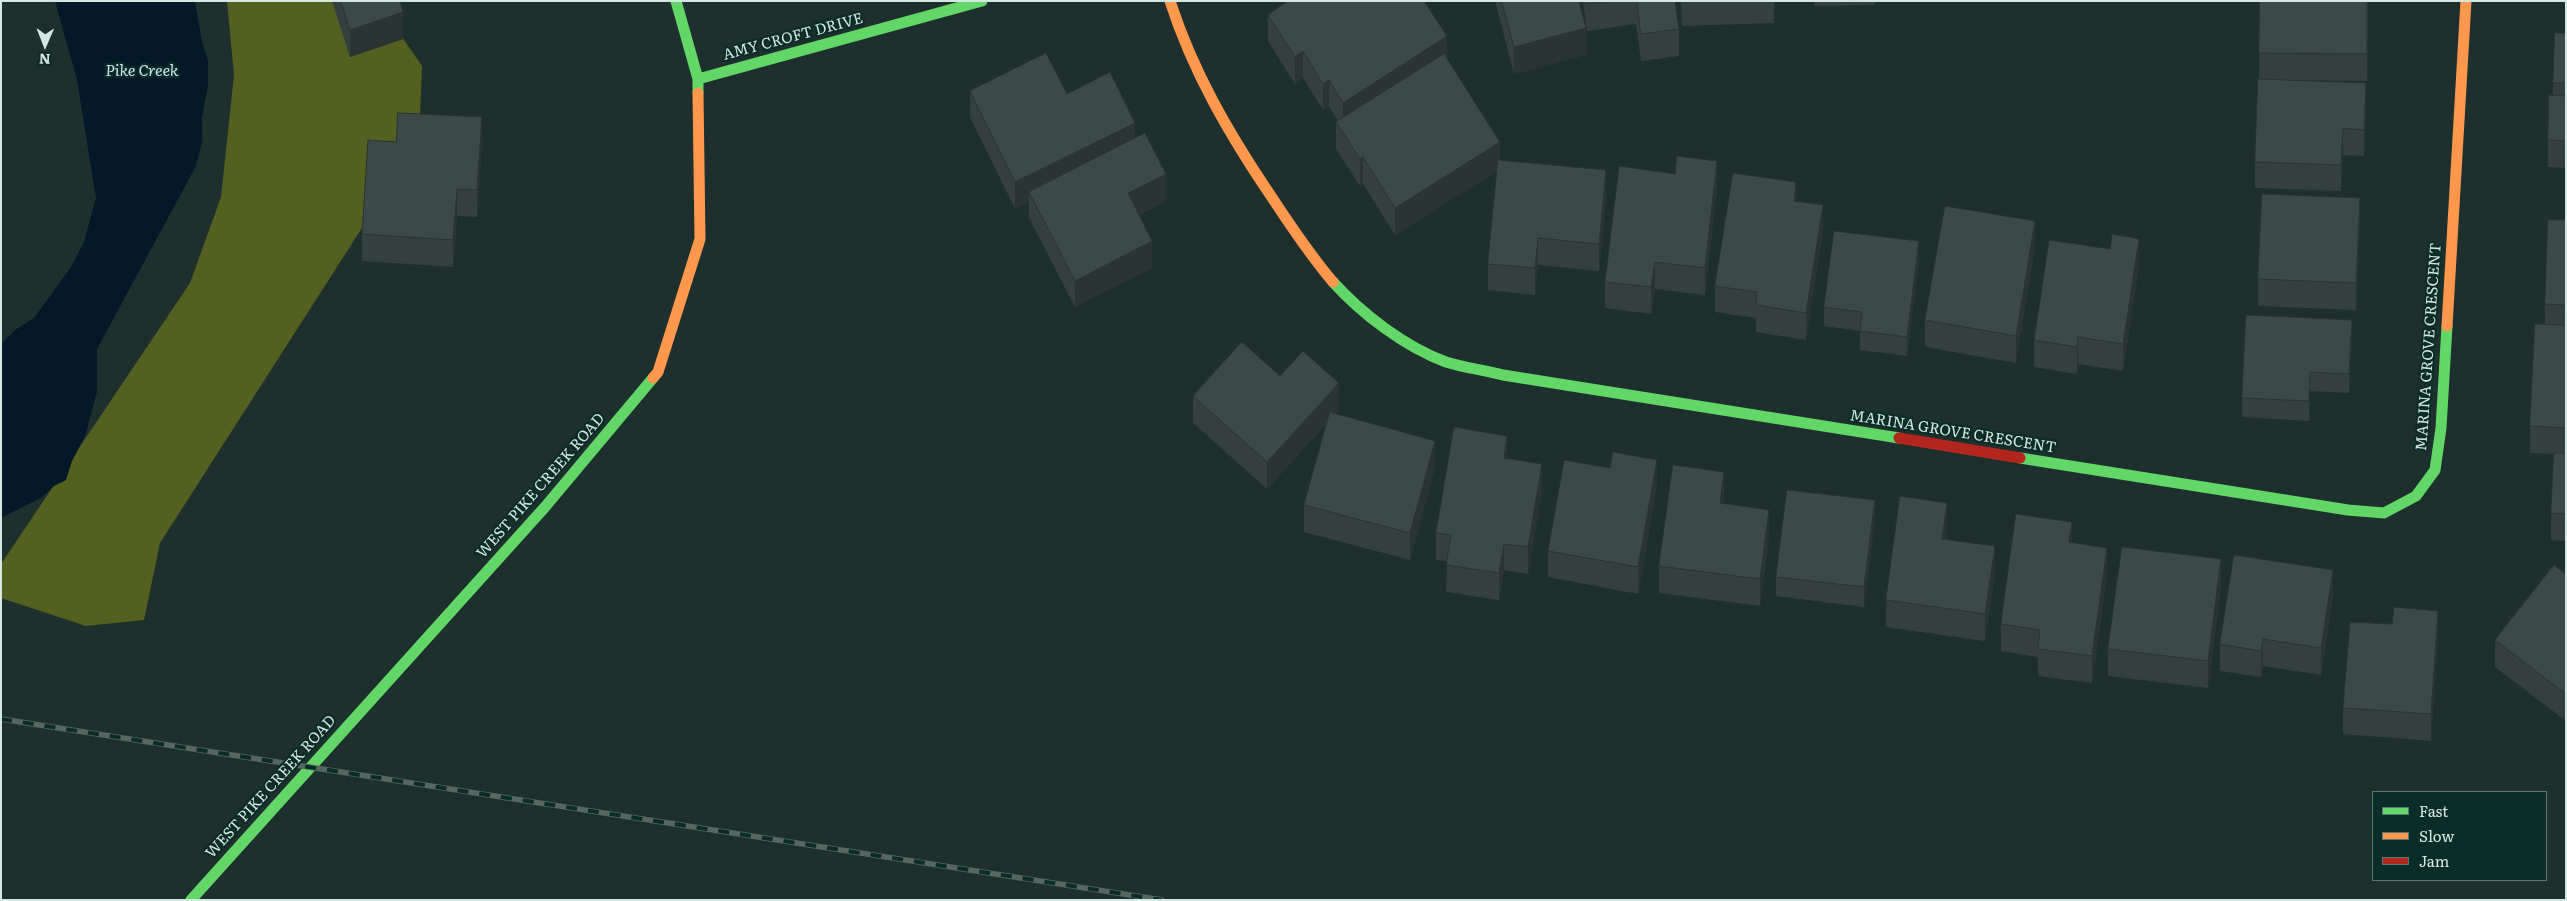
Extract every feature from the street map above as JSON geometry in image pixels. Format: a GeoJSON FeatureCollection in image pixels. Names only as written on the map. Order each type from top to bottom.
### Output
{"type":"FeatureCollection","features":[{"type":"Feature","properties":{"kind":"street","name":"WEST PIKE CREEK ROAD"},"geometry":{"type":"LineString","coordinates":[[190,900],[544,507],[658,372],[700,239],[698,79],[676,1]]}},
{"type":"Feature","properties":{"kind":"street","name":"AMY CROFT DRIVE"},"geometry":{"type":"LineString","coordinates":[[698,79],[982,1]]}},
{"type":"Feature","properties":{"kind":"street","name":"MARINA GROVE CRESCENT"},"geometry":{"type":"LineString","coordinates":[[1170,1],[1179,34],[1202,86],[1230,137],[1309,251],[1350,298],[1392,330],[1444,361],[1513,376],[2348,510],[2384,513],[2416,496],[2435,470],[2441,428],[2466,1]]}},
{"type":"Feature","properties":{"kind":"green space"},"geometry":{"type":"Polygon","coordinates":[[[227,1],[377,1],[422,66],[419,139],[160,543],[144,620],[86,626],[1,598],[1,564],[190,283],[221,197],[234,75],[227,1]]]}},
{"type":"Feature","properties":{"kind":"water","name":"Pike Creek"},"geometry":{"type":"Polygon","coordinates":[[[55,1],[195,1],[202,42],[208,60],[208,85],[202,117],[202,142],[196,166],[97,349],[97,392],[85,436],[72,461],[66,480],[54,486],[41,498],[1,518],[1,344],[15,330],[34,318],[71,267],[84,242],[96,198],[77,80],[55,1]]]}},
{"type":"Feature","properties":{"kind":"building"},"geometry":{"type":"Polygon","coordinates":[[[341,1],[400,1],[403,12],[350,30],[341,1]]]}},
{"type":"Feature","properties":{"kind":"building"},"geometry":{"type":"Polygon","coordinates":[[[1288,1],[1424,1],[1447,36],[1343,103],[1329,80],[1323,84],[1303,51],[1295,57],[1268,15],[1288,1]]]}},
{"type":"Feature","properties":{"kind":"building"},"geometry":{"type":"Polygon","coordinates":[[[1502,1],[1579,1],[1586,28],[1514,47],[1502,1]]]}},
{"type":"Feature","properties":{"kind":"building"},"geometry":{"type":"Polygon","coordinates":[[[1587,1],[1608,1],[1587,4],[1587,1]]]}},
{"type":"Feature","properties":{"kind":"building"},"geometry":{"type":"Polygon","coordinates":[[[1637,1],[1675,1],[1679,29],[1641,34],[1637,1]]]}},
{"type":"Feature","properties":{"kind":"building"},"geometry":{"type":"Polygon","coordinates":[[[2260,1],[2367,1],[2367,54],[2259,53],[2260,1]]]}},
{"type":"Feature","properties":{"kind":"building"},"geometry":{"type":"Polygon","coordinates":[[[2555,33],[2566,33],[2566,83],[2553,83],[2555,33]]]}},
{"type":"Feature","properties":{"kind":"building"},"geometry":{"type":"Polygon","coordinates":[[[1046,53],[1067,94],[1110,72],[1135,123],[1015,182],[970,91],[1046,53]]]}},
{"type":"Feature","properties":{"kind":"building"},"geometry":{"type":"Polygon","coordinates":[[[1444,54],[1500,142],[1395,208],[1363,157],[1360,159],[1336,122],[1444,54]]]}},
{"type":"Feature","properties":{"kind":"building"},"geometry":{"type":"Polygon","coordinates":[[[2258,79],[2366,83],[2364,130],[2343,128],[2341,165],[2255,162],[2258,79]]]}},
{"type":"Feature","properties":{"kind":"building"},"geometry":{"type":"Polygon","coordinates":[[[2549,95],[2566,96],[2566,141],[2548,140],[2549,95]]]}},
{"type":"Feature","properties":{"kind":"building"},"geometry":{"type":"Polygon","coordinates":[[[398,113],[482,117],[477,190],[457,189],[453,240],[362,234],[368,140],[396,142],[398,113]]]}},
{"type":"Feature","properties":{"kind":"building"},"geometry":{"type":"Polygon","coordinates":[[[1145,133],[1166,174],[1128,193],[1152,241],[1075,281],[1029,192],[1145,133]]]}},
{"type":"Feature","properties":{"kind":"building"},"geometry":{"type":"Polygon","coordinates":[[[1677,156],[1717,161],[1705,268],[1655,262],[1651,287],[1605,282],[1619,166],[1675,174],[1677,156]]]}},
{"type":"Feature","properties":{"kind":"building"},"geometry":{"type":"Polygon","coordinates":[[[1498,160],[1606,170],[1599,244],[1538,238],[1535,268],[1488,264],[1498,160]]]}},
{"type":"Feature","properties":{"kind":"building"},"geometry":{"type":"Polygon","coordinates":[[[1733,173],[1796,182],[1794,201],[1823,205],[1806,313],[1756,305],[1757,292],[1715,286],[1733,173]]]}},
{"type":"Feature","properties":{"kind":"building"},"geometry":{"type":"Polygon","coordinates":[[[2262,194],[2360,198],[2356,283],[2258,279],[2262,194]]]}},
{"type":"Feature","properties":{"kind":"building"},"geometry":{"type":"Polygon","coordinates":[[[1945,206],[2035,221],[2016,336],[1925,320],[1945,206]]]}},
{"type":"Feature","properties":{"kind":"building"},"geometry":{"type":"Polygon","coordinates":[[[2548,220],[2566,220],[2566,305],[2545,304],[2548,220]]]}},
{"type":"Feature","properties":{"kind":"building"},"geometry":{"type":"Polygon","coordinates":[[[1834,231],[1919,241],[1907,337],[1860,331],[1862,312],[1824,307],[1834,231]]]}},
{"type":"Feature","properties":{"kind":"building"},"geometry":{"type":"Polygon","coordinates":[[[2112,234],[2139,239],[2123,344],[2078,337],[2077,347],[2034,340],[2049,240],[2110,249],[2112,234]]]}},
{"type":"Feature","properties":{"kind":"building"},"geometry":{"type":"Polygon","coordinates":[[[2246,315],[2352,320],[2349,374],[2310,372],[2309,401],[2242,398],[2246,315]]]}},
{"type":"Feature","properties":{"kind":"building"},"geometry":{"type":"Polygon","coordinates":[[[2535,324],[2566,325],[2566,428],[2530,426],[2535,324]]]}},
{"type":"Feature","properties":{"kind":"building"},"geometry":{"type":"Polygon","coordinates":[[[1242,342],[1280,376],[1303,351],[1339,383],[1267,462],[1193,396],[1242,342]]]}},
{"type":"Feature","properties":{"kind":"building"},"geometry":{"type":"Polygon","coordinates":[[[1330,412],[1435,441],[1410,533],[1304,505],[1330,412]]]}},
{"type":"Feature","properties":{"kind":"building"},"geometry":{"type":"Polygon","coordinates":[[[1454,427],[1507,436],[1504,458],[1542,464],[1528,547],[1504,544],[1499,573],[1446,565],[1451,535],[1436,533],[1454,427]]]}},
{"type":"Feature","properties":{"kind":"building"},"geometry":{"type":"Polygon","coordinates":[[[1613,452],[1657,460],[1638,567],[1548,551],[1564,460],[1610,468],[1613,452]]]}},
{"type":"Feature","properties":{"kind":"building"},"geometry":{"type":"Polygon","coordinates":[[[2554,453],[2566,453],[2566,514],[2551,513],[2554,453]]]}},
{"type":"Feature","properties":{"kind":"building"},"geometry":{"type":"Polygon","coordinates":[[[1673,465],[1724,472],[1720,503],[1769,510],[1760,579],[1659,566],[1673,465]]]}},
{"type":"Feature","properties":{"kind":"building"},"geometry":{"type":"Polygon","coordinates":[[[1787,490],[1875,500],[1864,587],[1776,577],[1787,490]]]}},
{"type":"Feature","properties":{"kind":"building"},"geometry":{"type":"Polygon","coordinates":[[[1900,496],[1947,503],[1942,539],[1995,546],[1985,614],[1886,600],[1900,496]]]}},
{"type":"Feature","properties":{"kind":"building"},"geometry":{"type":"Polygon","coordinates":[[[2016,514],[2072,522],[2069,542],[2107,548],[2092,656],[2038,649],[2040,630],[2001,624],[2016,514]]]}},
{"type":"Feature","properties":{"kind":"building"},"geometry":{"type":"Polygon","coordinates":[[[2122,547],[2221,559],[2208,661],[2108,649],[2122,547]]]}},
{"type":"Feature","properties":{"kind":"building"},"geometry":{"type":"Polygon","coordinates":[[[2234,555],[2333,570],[2321,648],[2263,639],[2261,651],[2220,644],[2234,555]]]}},
{"type":"Feature","properties":{"kind":"building"},"geometry":{"type":"Polygon","coordinates":[[[2554,565],[2566,574],[2566,694],[2495,640],[2554,565]]]}},
{"type":"Feature","properties":{"kind":"building"},"geometry":{"type":"Polygon","coordinates":[[[2394,607],[2438,611],[2431,714],[2343,708],[2350,622],[2392,624],[2394,607]]]}},
{"type":"Feature","properties":{"kind":"railway"},"geometry":{"type":"LineString","coordinates":[[1,719],[1162,900]]}},
{"type":"Feature","properties":{"kind":"traffic: fast"},"geometry":{"type":"LineString","coordinates":[[676,1],[698,79],[698,93]]}},
{"type":"Feature","properties":{"kind":"traffic: fast"},"geometry":{"type":"LineString","coordinates":[[698,79],[982,1]]}},
{"type":"Feature","properties":{"kind":"traffic: fast"},"geometry":{"type":"LineString","coordinates":[[1333,282],[1357,306],[1400,339],[1431,356],[1453,364],[1503,375],[1899,438]]}},
{"type":"Feature","properties":{"kind":"traffic: fast"},"geometry":{"type":"LineString","coordinates":[[2020,458],[2348,510],[2384,513],[2416,496],[2435,470],[2441,428],[2447,326]]}},
{"type":"Feature","properties":{"kind":"traffic: fast"},"geometry":{"type":"LineString","coordinates":[[191,900],[545,507],[653,378]]}},
{"type":"Feature","properties":{"kind":"traffic: slow"},"geometry":{"type":"LineString","coordinates":[[1170,1],[1190,53],[1213,102],[1293,229],[1333,282]]}},
{"type":"Feature","properties":{"kind":"traffic: slow"},"geometry":{"type":"LineString","coordinates":[[2447,326],[2466,1]]}},
{"type":"Feature","properties":{"kind":"traffic: slow"},"geometry":{"type":"LineString","coordinates":[[653,378],[658,372],[700,239],[698,93]]}},
{"type":"Feature","properties":{"kind":"traffic: jam"},"geometry":{"type":"LineString","coordinates":[[1899,438],[2020,458]]}}]}
